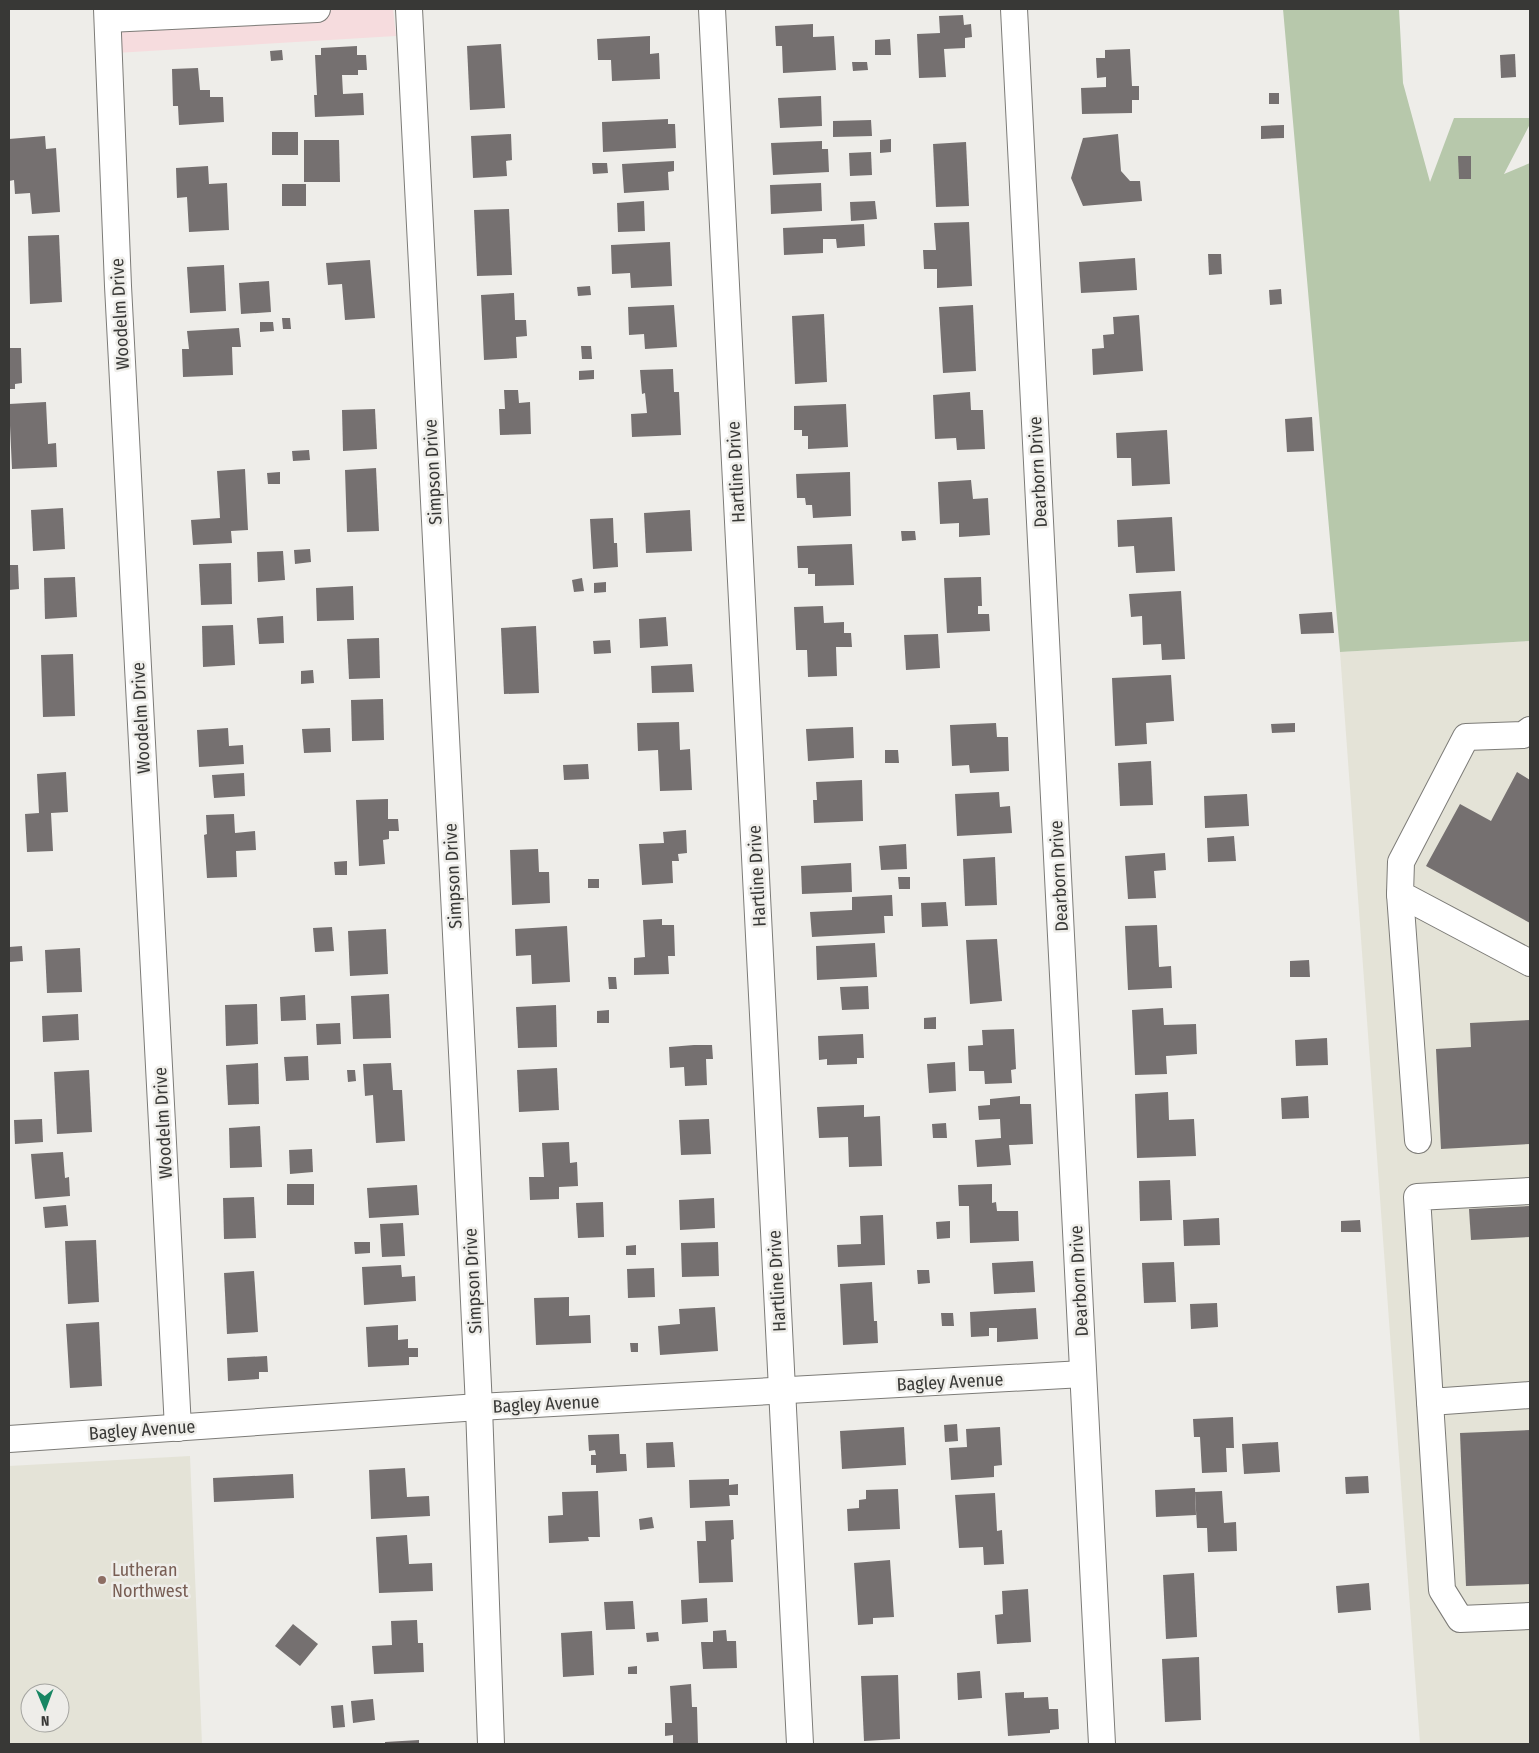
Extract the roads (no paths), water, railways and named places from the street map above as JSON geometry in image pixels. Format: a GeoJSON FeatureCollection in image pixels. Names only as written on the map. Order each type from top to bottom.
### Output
{"type":"FeatureCollection","features":[{"type":"Feature","properties":{"kind":"street"},"geometry":{"type":"LineString","coordinates":[[107,14],[317,9]]}},
{"type":"Feature","properties":{"kind":"street","name":"Simpson Drive"},"geometry":{"type":"LineString","coordinates":[[409,9],[479,1408],[491,1744]]}},
{"type":"Feature","properties":{"kind":"street","name":"Hartline Drive"},"geometry":{"type":"LineString","coordinates":[[712,9],[800,1744]]}},
{"type":"Feature","properties":{"kind":"street","name":"Dearborn Drive"},"geometry":{"type":"LineString","coordinates":[[1014,9],[1102,1744]]}},
{"type":"Feature","properties":{"kind":"street","name":"Woodelm Drive"},"geometry":{"type":"LineString","coordinates":[[107,14],[118,286],[178,1428]]}},
{"type":"Feature","properties":{"kind":"street"},"geometry":{"type":"LineString","coordinates":[[1418,1140],[1400,894],[1402,862],[1466,737],[1523,735],[1530,730]]}},
{"type":"Feature","properties":{"kind":"street"},"geometry":{"type":"LineString","coordinates":[[1400,894],[1530,963]]}},
{"type":"Feature","properties":{"kind":"street"},"geometry":{"type":"LineString","coordinates":[[1530,1191],[1417,1197],[1442,1590],[1460,1619],[1530,1616]]}},
{"type":"Feature","properties":{"kind":"street","name":"Bagley Avenue"},"geometry":{"type":"LineString","coordinates":[[9,1439],[479,1408],[1083,1374]]}},
{"type":"Feature","properties":{"kind":"street"},"geometry":{"type":"LineString","coordinates":[[1430,1402],[1530,1396]]}},
{"type":"Feature","properties":{"kind":"place","name":"Lutheran Northwest"},"geometry":{"type":"Point","coordinates":[102,1580]}}]}
